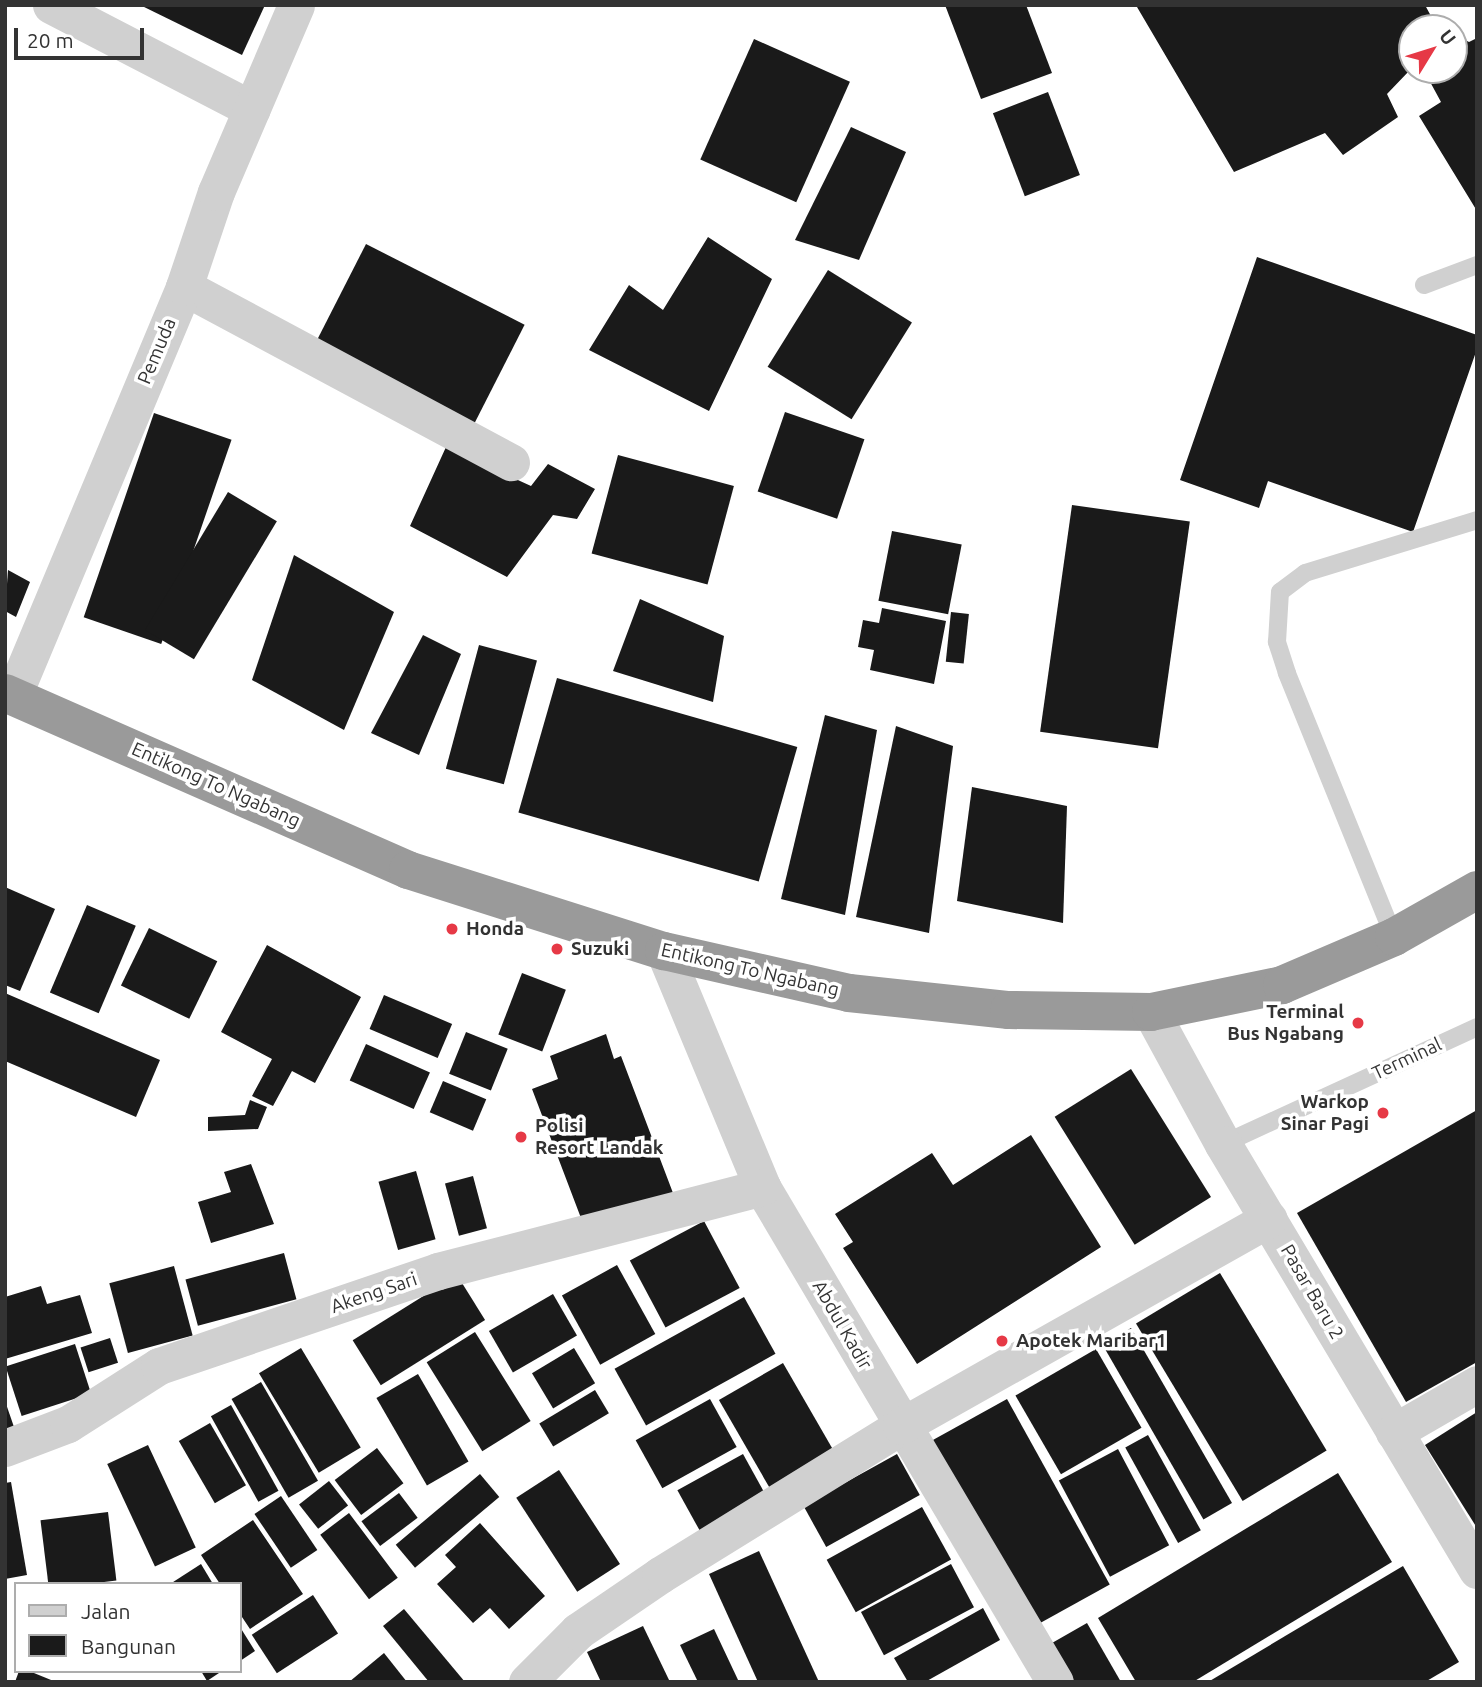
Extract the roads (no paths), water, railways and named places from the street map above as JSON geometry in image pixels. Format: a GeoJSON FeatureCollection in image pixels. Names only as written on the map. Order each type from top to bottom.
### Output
{"type":"FeatureCollection","features":[{"type":"Feature","properties":{"kind":"highway","name":"Entikong To Ngabang"},"geometry":{"type":"LineString","coordinates":[[9,694],[408,870],[664,951],[849,993],[1009,1010],[1151,1012],[1282,985],[1394,937],[1477,890]]}},
{"type":"Feature","properties":{"kind":"street"},"geometry":{"type":"LineString","coordinates":[[51,5],[252,109]]}},
{"type":"Feature","properties":{"kind":"street","name":"Pemuda"},"geometry":{"type":"LineString","coordinates":[[9,694],[184,287],[216,192],[296,5]]}},
{"type":"Feature","properties":{"kind":"street"},"geometry":{"type":"LineString","coordinates":[[184,287],[511,462]]}},
{"type":"Feature","properties":{"kind":"street","name":"Abdul Kadir"},"geometry":{"type":"LineString","coordinates":[[664,951],[762,1187],[901,1426],[1055,1682]]}},
{"type":"Feature","properties":{"kind":"street","name":"Pasar Baru 2"},"geometry":{"type":"LineString","coordinates":[[1151,1012],[1223,1144],[1477,1570]]}},
{"type":"Feature","properties":{"kind":"street","name":"Akeng Sari"},"geometry":{"type":"LineString","coordinates":[[5,1448],[68,1424],[159,1366],[438,1271],[762,1187]]}},
{"type":"Feature","properties":{"kind":"street"},"geometry":{"type":"LineString","coordinates":[[527,1682],[578,1631],[660,1575],[901,1426],[1269,1219]]}},
{"type":"Feature","properties":{"kind":"street"},"geometry":{"type":"LineString","coordinates":[[1394,1432],[1477,1384]]}},
{"type":"Feature","properties":{"kind":"lane"},"geometry":{"type":"LineString","coordinates":[[1424,285],[1477,265]]}},
{"type":"Feature","properties":{"kind":"lane"},"geometry":{"type":"LineString","coordinates":[[1394,937],[1287,673],[1277,642],[1280,592],[1304,573],[1477,520]]}},
{"type":"Feature","properties":{"kind":"lane","name":"Terminal"},"geometry":{"type":"LineString","coordinates":[[1223,1144],[1477,1027]]}},
{"type":"Feature","properties":{"kind":"place","name":"Honda"},"geometry":{"type":"Point","coordinates":[452,929]}},
{"type":"Feature","properties":{"kind":"place","name":"Suzuki"},"geometry":{"type":"Point","coordinates":[557,949]}},
{"type":"Feature","properties":{"kind":"place","name":"Terminal Bus Ngabang"},"geometry":{"type":"Point","coordinates":[1358,1023]}},
{"type":"Feature","properties":{"kind":"place","name":"Warkop Sinar Pagi"},"geometry":{"type":"Point","coordinates":[1383,1113]}},
{"type":"Feature","properties":{"kind":"place","name":"Polisi Resort Landak"},"geometry":{"type":"Point","coordinates":[521,1137]}},
{"type":"Feature","properties":{"kind":"place","name":"Apotek Maribar1"},"geometry":{"type":"Point","coordinates":[1002,1341]}}]}
